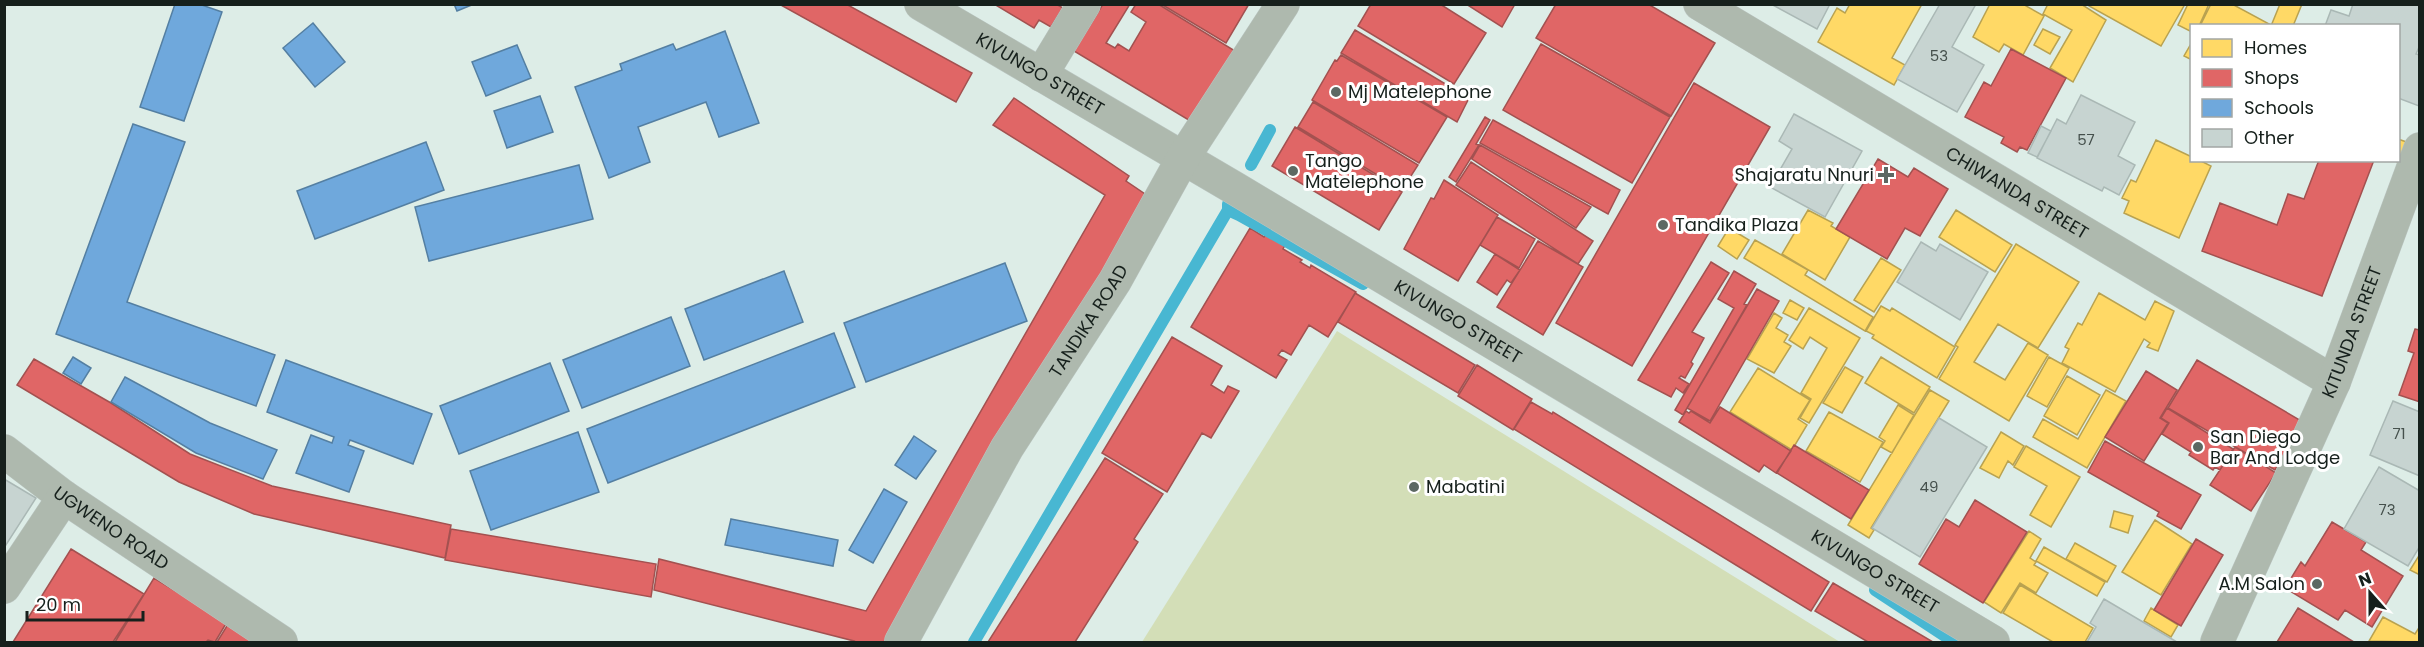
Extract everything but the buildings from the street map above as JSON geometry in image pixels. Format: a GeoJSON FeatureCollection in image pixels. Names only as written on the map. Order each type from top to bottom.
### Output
{"type":"FeatureCollection","features":[{"type":"Feature","properties":{"kind":"street","name":"KIVUNGO STREET"},"geometry":{"type":"LineString","coordinates":[[921,4],[1993,642]]}},
{"type":"Feature","properties":{"kind":"street"},"geometry":{"type":"LineString","coordinates":[[1041,75],[1084,4]]}},
{"type":"Feature","properties":{"kind":"street","name":"TANDIKA ROAD"},"geometry":{"type":"LineString","coordinates":[[901,642],[1007,448],[1115,281],[1183,158],[1283,4]]}},
{"type":"Feature","properties":{"kind":"street","name":"CHIWANDA STREET"},"geometry":{"type":"LineString","coordinates":[[1700,4],[2334,382]]}},
{"type":"Feature","properties":{"kind":"street","name":"KITUNDA STREET"},"geometry":{"type":"LineString","coordinates":[[2217,642],[2334,382],[2420,149]]}},
{"type":"Feature","properties":{"kind":"street","name":"UGWENO ROAD"},"geometry":{"type":"LineString","coordinates":[[4,451],[64,497],[281,642]]}},
{"type":"Feature","properties":{"kind":"street"},"geometry":{"type":"LineString","coordinates":[[4,587],[64,497]]}},
{"type":"Feature","properties":{"kind":"green space","name":"Mabatini"},"geometry":{"type":"Polygon","coordinates":[[[1337,331],[1840,642],[1142,642],[1337,331]]]}},
{"type":"Feature","properties":{"kind":"waterway"},"geometry":{"type":"LineString","coordinates":[[1251,165],[1270,130]]}},
{"type":"Feature","properties":{"kind":"waterway"},"geometry":{"type":"LineString","coordinates":[[974,642],[1228,210],[1228,204]]}},
{"type":"Feature","properties":{"kind":"waterway"},"geometry":{"type":"LineString","coordinates":[[1228,210],[1363,284]]}},
{"type":"Feature","properties":{"kind":"waterway"},"geometry":{"type":"LineString","coordinates":[[1875,590],[1954,642]]}},
{"type":"Feature","properties":{"kind":"place","name":"Mj Matelephone"},"geometry":{"type":"Point","coordinates":[1336,92]}},
{"type":"Feature","properties":{"kind":"place","name":"Tango Matelephone"},"geometry":{"type":"Point","coordinates":[1293,171]}},
{"type":"Feature","properties":{"kind":"place","name":"Shajaratu Nnuri"},"geometry":{"type":"Point","coordinates":[1886,175]}},
{"type":"Feature","properties":{"kind":"place","name":"Tandika Plaza"},"geometry":{"type":"Point","coordinates":[1663,225]}},
{"type":"Feature","properties":{"kind":"place","name":"San Diego Bar And Lodge"},"geometry":{"type":"Point","coordinates":[2198,447]}},
{"type":"Feature","properties":{"kind":"place","name":"Mabatini"},"geometry":{"type":"Point","coordinates":[1414,487]}},
{"type":"Feature","properties":{"kind":"place","name":"A.M Salon"},"geometry":{"type":"Point","coordinates":[2317,584]}}]}
